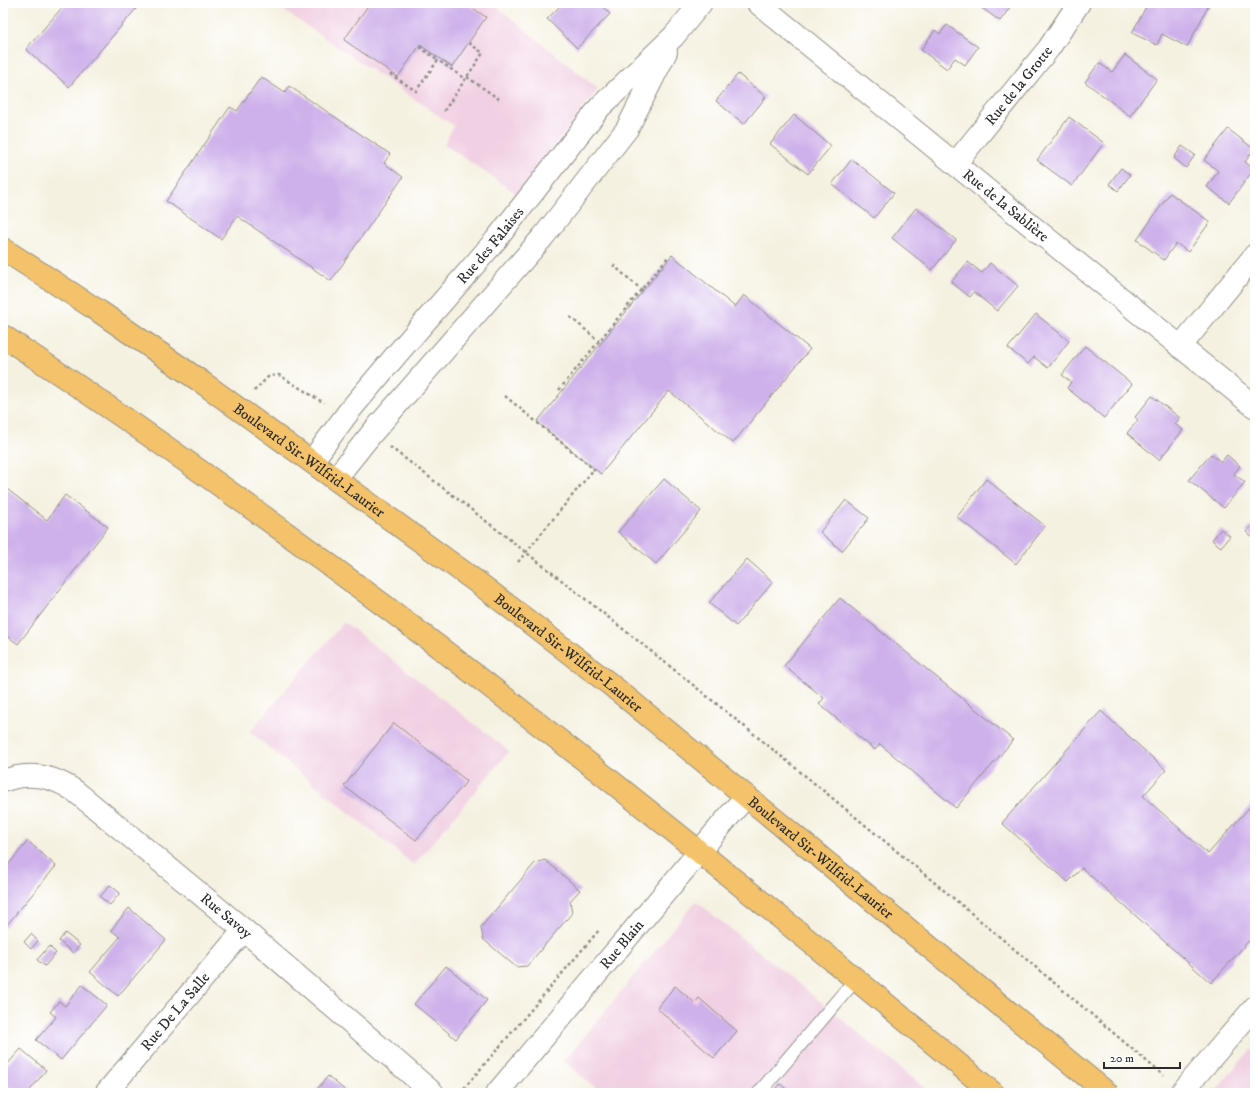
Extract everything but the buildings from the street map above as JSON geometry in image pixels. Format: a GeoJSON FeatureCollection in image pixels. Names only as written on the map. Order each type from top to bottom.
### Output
{"type":"FeatureCollection","features":[{"type":"Feature","properties":{"kind":"main road","name":"Boulevard Sir-Wilfrid-Laurier"},"geometry":{"type":"LineString","coordinates":[[3,249],[152,347],[336,478],[476,581],[611,685],[1108,1093]]}},
{"type":"Feature","properties":{"kind":"main road"},"geometry":{"type":"LineString","coordinates":[[3,336],[101,402],[271,522],[530,717],[699,852],[993,1093]]}},
{"type":"Feature","properties":{"kind":"street","name":"Rue des Falaises"},"geometry":{"type":"LineString","coordinates":[[312,461],[346,416],[494,241],[600,108],[674,36],[701,3]]}},
{"type":"Feature","properties":{"kind":"street","name":"Rue de la Sablière"},"geometry":{"type":"LineString","coordinates":[[758,3],[1255,407]]}},
{"type":"Feature","properties":{"kind":"street","name":"Rue de la Grotte"},"geometry":{"type":"LineString","coordinates":[[955,164],[1049,48],[1078,3]]}},
{"type":"Feature","properties":{"kind":"street","name":"Rue des Falaises"},"geometry":{"type":"LineString","coordinates":[[336,478],[372,434],[538,243],[627,129],[674,36]]}},
{"type":"Feature","properties":{"kind":"street"},"geometry":{"type":"LineString","coordinates":[[1180,347],[1255,255]]}},
{"type":"Feature","properties":{"kind":"street","name":"Rue Savoy"},"geometry":{"type":"LineString","coordinates":[[3,781],[29,775],[48,778],[67,785],[244,930],[433,1093]]}},
{"type":"Feature","properties":{"kind":"street","name":"Rue Blain"},"geometry":{"type":"LineString","coordinates":[[497,1093],[746,796]]}},
{"type":"Feature","properties":{"kind":"street","name":"Rue De La Salle"},"geometry":{"type":"LineString","coordinates":[[106,1093],[244,930]]}},
{"type":"Feature","properties":{"kind":"street"},"geometry":{"type":"LineString","coordinates":[[1182,1092],[1255,1007]]}},
{"type":"Feature","properties":{"kind":"lane"},"geometry":{"type":"LineString","coordinates":[[759,1093],[855,980]]}},
{"type":"Feature","properties":{"kind":"path"},"geometry":{"type":"LineString","coordinates":[[444,111],[483,53],[469,43]]}},
{"type":"Feature","properties":{"kind":"path"},"geometry":{"type":"LineString","coordinates":[[422,46],[421,48],[438,60],[499,99]]}},
{"type":"Feature","properties":{"kind":"path"},"geometry":{"type":"LineString","coordinates":[[390,74],[416,91],[438,60]]}},
{"type":"Feature","properties":{"kind":"path"},"geometry":{"type":"LineString","coordinates":[[559,390],[578,369],[668,257]]}},
{"type":"Feature","properties":{"kind":"path"},"geometry":{"type":"LineString","coordinates":[[613,265],[642,290]]}},
{"type":"Feature","properties":{"kind":"path"},"geometry":{"type":"LineString","coordinates":[[570,317],[599,342]]}},
{"type":"Feature","properties":{"kind":"path"},"geometry":{"type":"LineString","coordinates":[[263,381],[269,376],[279,375],[346,416]]}},
{"type":"Feature","properties":{"kind":"path"},"geometry":{"type":"LineString","coordinates":[[505,396],[595,470],[518,562]]}},
{"type":"Feature","properties":{"kind":"path"},"geometry":{"type":"LineString","coordinates":[[372,434],[525,553],[766,745],[1069,994],[1182,1092]]}},
{"type":"Feature","properties":{"kind":"path","name":"Rue Blain"},"geometry":{"type":"LineString","coordinates":[[460,1093],[604,925]]}},
{"type":"Feature","properties":{"kind":"shaded area"},"geometry":{"type":"Polygon","coordinates":[[[273,3],[492,3],[598,89],[517,194],[444,144],[454,126],[273,3]]]}},
{"type":"Feature","properties":{"kind":"shaded area"},"geometry":{"type":"Polygon","coordinates":[[[344,622],[509,751],[414,865],[250,732],[344,622]]]}},
{"type":"Feature","properties":{"kind":"shaded area"},"geometry":{"type":"Polygon","coordinates":[[[696,901],[931,1093],[602,1093],[564,1061],[696,901]]]}},
{"type":"Feature","properties":{"kind":"shaded area"},"geometry":{"type":"Polygon","coordinates":[[[1255,1045],[1255,1093],[1215,1093],[1228,1076],[1255,1045]]]}}]}
